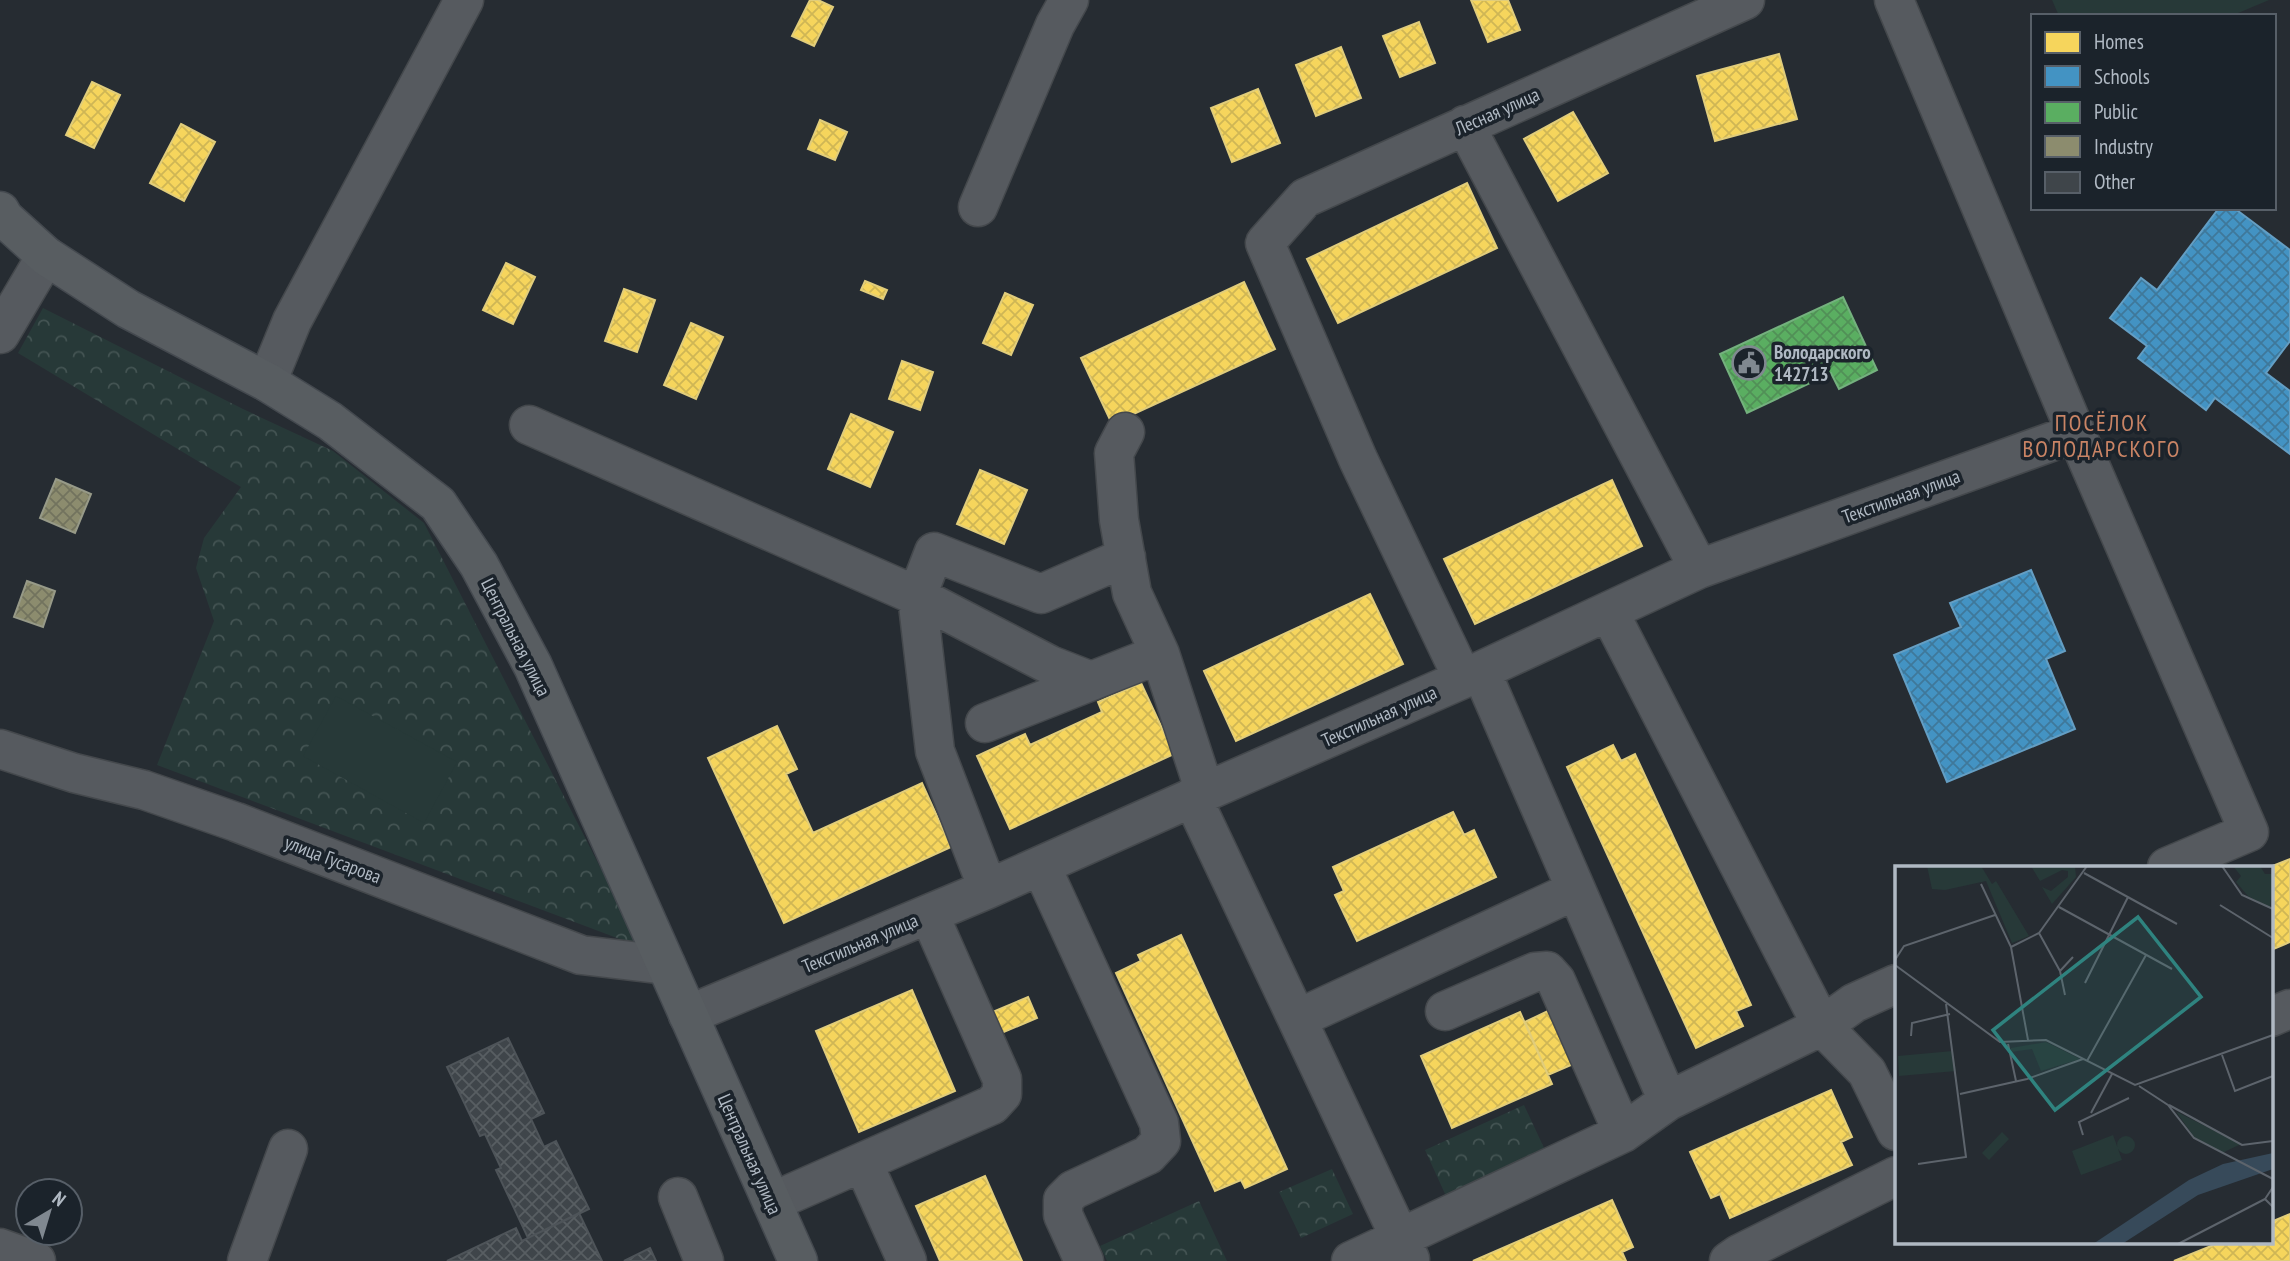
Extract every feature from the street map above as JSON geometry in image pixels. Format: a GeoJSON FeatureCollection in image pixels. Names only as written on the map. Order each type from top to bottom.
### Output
{"type":"FeatureCollection","features":[{"type":"Feature","properties":{"kind":"main road","name":"Центральная улица"},"geometry":{"type":"LineString","coordinates":[[0,211],[4,218],[46,256],[128,309],[267,382],[330,421],[438,504],[479,565],[533,666],[798,1261]]}},
{"type":"Feature","properties":{"kind":"street"},"geometry":{"type":"LineString","coordinates":[[267,382],[292,321],[464,0]]}},
{"type":"Feature","properties":{"kind":"street"},"geometry":{"type":"LineString","coordinates":[[978,207],[1055,25],[1069,0]]}},
{"type":"Feature","properties":{"kind":"street","name":"Лесная улица"},"geometry":{"type":"LineString","coordinates":[[1472,675],[1358,459],[1265,243],[1306,198],[1745,0]]}},
{"type":"Feature","properties":{"kind":"street"},"geometry":{"type":"LineString","coordinates":[[1894,0],[2076,433],[2249,832],[2169,866]]}},
{"type":"Feature","properties":{"kind":"street"},"geometry":{"type":"LineString","coordinates":[[1465,125],[1699,569]]}},
{"type":"Feature","properties":{"kind":"street"},"geometry":{"type":"LineString","coordinates":[[0,334],[46,256]]}},
{"type":"Feature","properties":{"kind":"street"},"geometry":{"type":"LineString","coordinates":[[529,425],[916,596],[1049,665],[1091,681]]}},
{"type":"Feature","properties":{"kind":"street"},"geometry":{"type":"LineString","coordinates":[[1125,432],[1114,453],[1119,520],[1132,593],[1160,654],[1198,795],[1297,1019],[1405,1249]]}},
{"type":"Feature","properties":{"kind":"street","name":"Текстильная улица"},"geometry":{"type":"LineString","coordinates":[[688,1015],[1041,866],[1472,675],[1699,569],[2076,433]]}},
{"type":"Feature","properties":{"kind":"street"},"geometry":{"type":"LineString","coordinates":[[988,889],[935,751],[916,596],[934,552],[1041,594],[1126,557]]}},
{"type":"Feature","properties":{"kind":"street"},"geometry":{"type":"LineString","coordinates":[[1609,612],[1822,1026],[1867,1072],[1895,1129]]}},
{"type":"Feature","properties":{"kind":"street"},"geometry":{"type":"LineString","coordinates":[[985,723],[1160,654]]}},
{"type":"Feature","properties":{"kind":"street"},"geometry":{"type":"LineString","coordinates":[[1472,675],[1576,890],[1668,1101]]}},
{"type":"Feature","properties":{"kind":"street","name":"улица Гусарова"},"geometry":{"type":"LineString","coordinates":[[0,749],[74,773],[144,790],[236,822],[580,956],[666,965]]}},
{"type":"Feature","properties":{"kind":"street"},"geometry":{"type":"LineString","coordinates":[[1041,866],[1159,1123],[1161,1141],[1148,1155],[1073,1190],[1063,1200],[1063,1215],[1084,1261]]}},
{"type":"Feature","properties":{"kind":"street"},"geometry":{"type":"LineString","coordinates":[[1297,1019],[1576,890]]}},
{"type":"Feature","properties":{"kind":"street"},"geometry":{"type":"LineString","coordinates":[[772,1202],[992,1105],[1002,1094],[1002,1080],[929,914]]}},
{"type":"Feature","properties":{"kind":"street"},"geometry":{"type":"LineString","coordinates":[[1559,989],[1609,965]]}},
{"type":"Feature","properties":{"kind":"street"},"geometry":{"type":"LineString","coordinates":[[1446,1011],[1535,972],[1547,971],[1556,981],[1623,1133]]}},
{"type":"Feature","properties":{"kind":"street"},"geometry":{"type":"LineString","coordinates":[[1351,1261],[1405,1249],[1623,1133],[1668,1101],[1822,1026],[1854,1003],[1895,984]]}},
{"type":"Feature","properties":{"kind":"street"},"geometry":{"type":"LineString","coordinates":[[2272,1017],[2290,1009]]}},
{"type":"Feature","properties":{"kind":"street"},"geometry":{"type":"LineString","coordinates":[[247,1261],[288,1149]]}},
{"type":"Feature","properties":{"kind":"street"},"geometry":{"type":"LineString","coordinates":[[863,1163],[907,1261]]}},
{"type":"Feature","properties":{"kind":"street"},"geometry":{"type":"LineString","coordinates":[[1729,1261],[1895,1176]]}},
{"type":"Feature","properties":{"kind":"street"},"geometry":{"type":"LineString","coordinates":[[678,1197],[704,1261]]}},
{"type":"Feature","properties":{"kind":"street"},"geometry":{"type":"LineString","coordinates":[[0,1248],[36,1261]]}},
{"type":"Feature","properties":{"kind":"green space"},"geometry":{"type":"Polygon","coordinates":[[[2052,0],[2269,0],[2236,14],[2058,14],[2052,0]]]}},
{"type":"Feature","properties":{"kind":"green space"},"geometry":{"type":"Polygon","coordinates":[[[43,308],[243,409],[333,451],[424,523],[641,947],[157,765],[214,621],[196,568],[204,538],[241,487],[18,353],[43,308]]]}},
{"type":"Feature","properties":{"kind":"green space"},"geometry":{"type":"Polygon","coordinates":[[[336,696],[457,762],[424,823],[303,756],[336,696]]]}},
{"type":"Feature","properties":{"kind":"green space"},"geometry":{"type":"Polygon","coordinates":[[[1524,1105],[1545,1150],[1446,1196],[1425,1150],[1524,1105]]]}},
{"type":"Feature","properties":{"kind":"green space"},"geometry":{"type":"Polygon","coordinates":[[[1332,1169],[1353,1214],[1301,1238],[1279,1192],[1332,1169]]]}},
{"type":"Feature","properties":{"kind":"green space"},"geometry":{"type":"Polygon","coordinates":[[[1199,1201],[1227,1261],[1107,1261],[1100,1246],[1199,1201]]]}},
{"type":"Feature","properties":{"kind":"building: Homes"},"geometry":{"type":"Polygon","coordinates":[[[810,0],[818,0],[833,7],[814,46],[792,36],[810,0]]]}},
{"type":"Feature","properties":{"kind":"building: Homes"},"geometry":{"type":"Polygon","coordinates":[[[1471,0],[1508,0],[1520,30],[1488,42],[1471,0]]]}},
{"type":"Feature","properties":{"kind":"building: Homes"},"geometry":{"type":"Polygon","coordinates":[[[1419,22],[1435,63],[1400,77],[1383,36],[1419,22]]]}},
{"type":"Feature","properties":{"kind":"building: Homes"},"geometry":{"type":"Polygon","coordinates":[[[1341,47],[1361,98],[1316,116],[1296,65],[1341,47]]]}},
{"type":"Feature","properties":{"kind":"building: Homes"},"geometry":{"type":"Polygon","coordinates":[[[1779,54],[1797,119],[1715,141],[1697,76],[1779,54]]]}},
{"type":"Feature","properties":{"kind":"building: Homes"},"geometry":{"type":"Polygon","coordinates":[[[92,82],[120,95],[94,148],[66,135],[92,82]]]}},
{"type":"Feature","properties":{"kind":"building: Homes"},"geometry":{"type":"Polygon","coordinates":[[[1258,89],[1280,143],[1232,162],[1211,108],[1258,89]]]}},
{"type":"Feature","properties":{"kind":"building: Homes"},"geometry":{"type":"Polygon","coordinates":[[[1573,112],[1608,173],[1558,201],[1524,139],[1573,112]]]}},
{"type":"Feature","properties":{"kind":"building: Homes"},"geometry":{"type":"Polygon","coordinates":[[[820,120],[847,132],[835,160],[808,149],[820,120]]]}},
{"type":"Feature","properties":{"kind":"building: Homes"},"geometry":{"type":"Polygon","coordinates":[[[181,124],[215,142],[184,201],[150,183],[181,124]]]}},
{"type":"Feature","properties":{"kind":"building: Homes"},"geometry":{"type":"Polygon","coordinates":[[[1467,183],[1497,248],[1338,323],[1307,259],[1467,183]]]}},
{"type":"Feature","properties":{"kind":"building: Homes"},"geometry":{"type":"Polygon","coordinates":[[[506,263],[535,277],[513,324],[483,310],[506,263]]]}},
{"type":"Feature","properties":{"kind":"building: Homes"},"geometry":{"type":"Polygon","coordinates":[[[865,281],[887,290],[883,299],[861,290],[865,281]]]}},
{"type":"Feature","properties":{"kind":"building: Homes"},"geometry":{"type":"Polygon","coordinates":[[[1244,282],[1275,349],[1112,424],[1081,358],[1244,282]]]}},
{"type":"Feature","properties":{"kind":"building: Homes"},"geometry":{"type":"Polygon","coordinates":[[[624,289],[655,300],[637,352],[605,341],[624,289]]]}},
{"type":"Feature","properties":{"kind":"building: Homes"},"geometry":{"type":"Polygon","coordinates":[[[1005,293],[1033,305],[1011,355],[983,343],[1005,293]]]}},
{"type":"Feature","properties":{"kind":"building: Homes"},"geometry":{"type":"Polygon","coordinates":[[[691,323],[723,337],[696,399],[664,385],[691,323]]]}},
{"type":"Feature","properties":{"kind":"building: Homes"},"geometry":{"type":"Polygon","coordinates":[[[902,361],[933,372],[920,410],[889,399],[902,361]]]}},
{"type":"Feature","properties":{"kind":"building: Homes"},"geometry":{"type":"Polygon","coordinates":[[[851,414],[893,432],[870,487],[828,469],[851,414]]]}},
{"type":"Feature","properties":{"kind":"building: Homes"},"geometry":{"type":"Polygon","coordinates":[[[980,470],[1027,490],[1004,544],[957,524],[980,470]]]}},
{"type":"Feature","properties":{"kind":"building: Homes"},"geometry":{"type":"Polygon","coordinates":[[[1612,480],[1642,546],[1475,624],[1444,559],[1612,480]]]}},
{"type":"Feature","properties":{"kind":"building: Homes"},"geometry":{"type":"Polygon","coordinates":[[[1370,594],[1403,664],[1236,741],[1204,671],[1370,594]]]}},
{"type":"Feature","properties":{"kind":"building: Homes"},"geometry":{"type":"Polygon","coordinates":[[[1141,683],[1174,754],[1010,829],[977,756],[1025,734],[1030,745],[1102,712],[1098,702],[1141,683]]]}},
{"type":"Feature","properties":{"kind":"building: Homes"},"geometry":{"type":"Polygon","coordinates":[[[777,726],[797,769],[786,774],[813,833],[922,783],[951,847],[784,923],[708,758],[777,726]]]}},
{"type":"Feature","properties":{"kind":"building: Homes"},"geometry":{"type":"Polygon","coordinates":[[[1613,745],[1621,761],[1635,754],[1751,1005],[1736,1011],[1743,1026],[1696,1048],[1567,767],[1613,745]]]}},
{"type":"Feature","properties":{"kind":"building: Homes"},"geometry":{"type":"Polygon","coordinates":[[[1453,812],[1464,835],[1474,830],[1496,877],[1357,941],[1335,895],[1344,891],[1333,867],[1453,812]]]}},
{"type":"Feature","properties":{"kind":"building: Homes"},"geometry":{"type":"Polygon","coordinates":[[[2290,859],[2290,942],[2272,950],[2272,866],[2290,859]]]}},
{"type":"Feature","properties":{"kind":"building: Homes"},"geometry":{"type":"Polygon","coordinates":[[[1181,935],[1287,1169],[1245,1188],[1241,1180],[1215,1191],[1116,973],[1141,961],[1138,955],[1181,935]]]}},
{"type":"Feature","properties":{"kind":"building: Homes"},"geometry":{"type":"Polygon","coordinates":[[[912,990],[955,1091],[859,1132],[816,1031],[912,990]]]}},
{"type":"Feature","properties":{"kind":"building: Homes"},"geometry":{"type":"Polygon","coordinates":[[[1028,997],[1037,1018],[992,1037],[983,1016],[1028,997]]]}},
{"type":"Feature","properties":{"kind":"building: Homes"},"geometry":{"type":"Polygon","coordinates":[[[1554,1008],[1578,1062],[1548,1075],[1525,1022],[1554,1008]]]}},
{"type":"Feature","properties":{"kind":"building: Homes"},"geometry":{"type":"Polygon","coordinates":[[[1520,1012],[1552,1084],[1452,1128],[1421,1056],[1520,1012]]]}},
{"type":"Feature","properties":{"kind":"building: Homes"},"geometry":{"type":"Polygon","coordinates":[[[1831,1090],[1852,1137],[1841,1142],[1852,1165],[1730,1218],[1720,1194],[1711,1198],[1690,1152],[1831,1090]]]}},
{"type":"Feature","properties":{"kind":"building: Homes"},"geometry":{"type":"Polygon","coordinates":[[[985,1176],[1022,1261],[940,1261],[916,1206],[985,1176]]]}},
{"type":"Feature","properties":{"kind":"building: Homes"},"geometry":{"type":"Polygon","coordinates":[[[1612,1200],[1633,1247],[1622,1252],[1626,1261],[1473,1261],[1612,1200]]]}},
{"type":"Feature","properties":{"kind":"building: Homes"},"geometry":{"type":"Polygon","coordinates":[[[2290,1214],[2290,1261],[2174,1261],[2216,1244],[2272,1244],[2272,1222],[2290,1214]]]}},
{"type":"Feature","properties":{"kind":"building: Schools"},"geometry":{"type":"Polygon","coordinates":[[[2217,210],[2237,210],[2290,250],[2290,341],[2266,373],[2290,391],[2290,454],[2215,398],[2206,410],[2138,358],[2147,346],[2110,318],[2141,278],[2157,290],[2217,210]]]}},
{"type":"Feature","properties":{"kind":"building: Schools"},"geometry":{"type":"Polygon","coordinates":[[[2031,570],[2065,651],[2046,659],[2075,729],[1947,782],[1894,655],[1961,627],[1950,603],[2031,570]]]}},
{"type":"Feature","properties":{"kind":"building: Public"},"geometry":{"type":"Polygon","coordinates":[[[1843,297],[1877,370],[1839,389],[1831,373],[1747,413],[1720,354],[1843,297]]]}},
{"type":"Feature","properties":{"kind":"building: Industry"},"geometry":{"type":"Polygon","coordinates":[[[56,479],[91,494],[75,533],[40,518],[56,479]]]}},
{"type":"Feature","properties":{"kind":"building: Industry"},"geometry":{"type":"Polygon","coordinates":[[[27,581],[55,591],[43,627],[14,617],[27,581]]]}},
{"type":"Feature","properties":{"kind":"building: Other"},"geometry":{"type":"Polygon","coordinates":[[[508,1038],[544,1113],[531,1119],[544,1147],[556,1141],[589,1209],[528,1238],[496,1170],[501,1168],[485,1134],[480,1136],[447,1067],[508,1038]]]}},
{"type":"Feature","properties":{"kind":"building: Other"},"geometry":{"type":"Polygon","coordinates":[[[579,1213],[602,1261],[447,1261],[516,1228],[522,1241],[579,1213]]]}},
{"type":"Feature","properties":{"kind":"building: Other"},"geometry":{"type":"Polygon","coordinates":[[[650,1248],[656,1261],[624,1261],[650,1248]]]}},
{"type":"Feature","properties":{"kind":"place","name":"Володарского 142713"},"geometry":{"type":"Point","coordinates":[1749,363]}},
{"type":"Feature","properties":{"kind":"district","name":"ПОСЁЛОК ВОЛОДАРСКОГО"},"geometry":{"type":"Point","coordinates":[2102,435]}}]}
